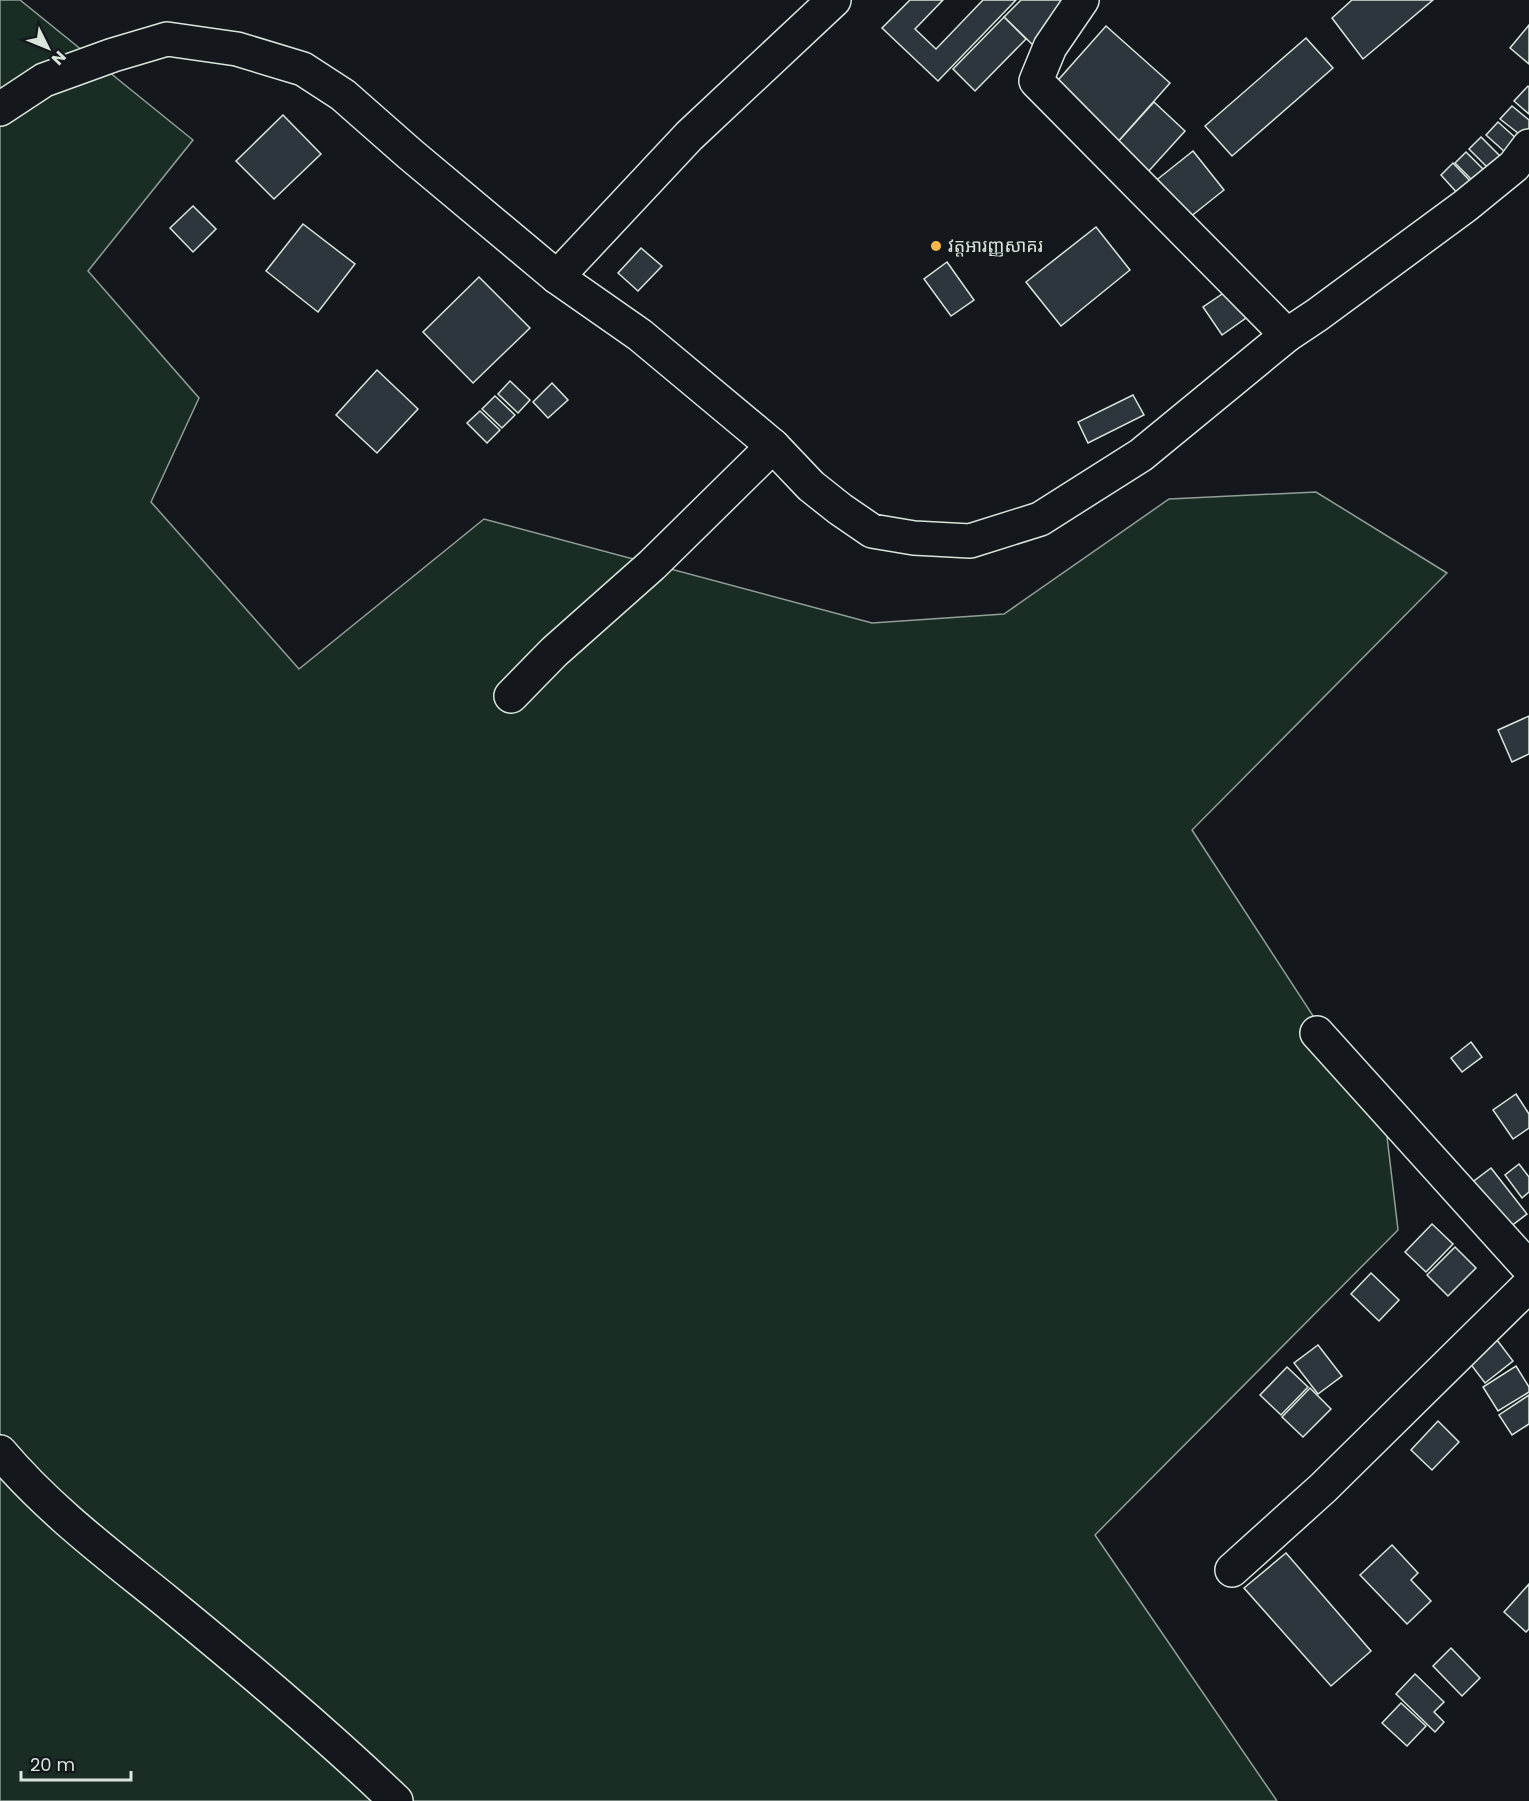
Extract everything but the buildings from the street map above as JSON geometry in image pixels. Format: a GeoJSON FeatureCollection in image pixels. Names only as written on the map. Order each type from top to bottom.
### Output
{"type":"FeatureCollection","features":[{"type":"Feature","properties":{"kind":"street"},"geometry":{"type":"LineString","coordinates":[[557,277],[689,136],[834,0]]}},
{"type":"Feature","properties":{"kind":"street"},"geometry":{"type":"LineString","coordinates":[[1082,0],[1050,47],[1036,81],[1287,335]]}},
{"type":"Feature","properties":{"kind":"street"},"geometry":{"type":"LineString","coordinates":[[0,109],[44,80],[113,55],[167,39],[237,50],[303,69],[343,95],[557,277],[640,335],[773,446],[811,486],[840,509],[872,531],[914,538],[970,541],[1040,519],[1142,455],[1287,335],[1465,206],[1514,166],[1529,146]]}},
{"type":"Feature","properties":{"kind":"street"},"geometry":{"type":"LineString","coordinates":[[511,696],[554,652],[652,565],[773,446]]}},
{"type":"Feature","properties":{"kind":"street"},"geometry":{"type":"LineString","coordinates":[[1317,1032],[1529,1268]]}},
{"type":"Feature","properties":{"kind":"street"},"geometry":{"type":"LineString","coordinates":[[1232,1570],[1323,1488],[1529,1285]]}},
{"type":"Feature","properties":{"kind":"street"},"geometry":{"type":"LineString","coordinates":[[0,1452],[16,1472],[53,1509],[219,1644],[396,1801]]}},
{"type":"Feature","properties":{"kind":"green space"},"geometry":{"type":"Polygon","coordinates":[[[0,0],[20,0],[193,140],[88,271],[199,398],[151,502],[299,669],[484,519],[872,623],[1004,614],[1169,499],[1316,492],[1447,573],[1192,830],[1386,1128],[1398,1230],[1095,1535],[1277,1801],[0,1801],[0,0]]]}},
{"type":"Feature","properties":{"kind":"place","name":"វត្តអារញ្ញសាគរ"},"geometry":{"type":"Point","coordinates":[936,246]}}]}
